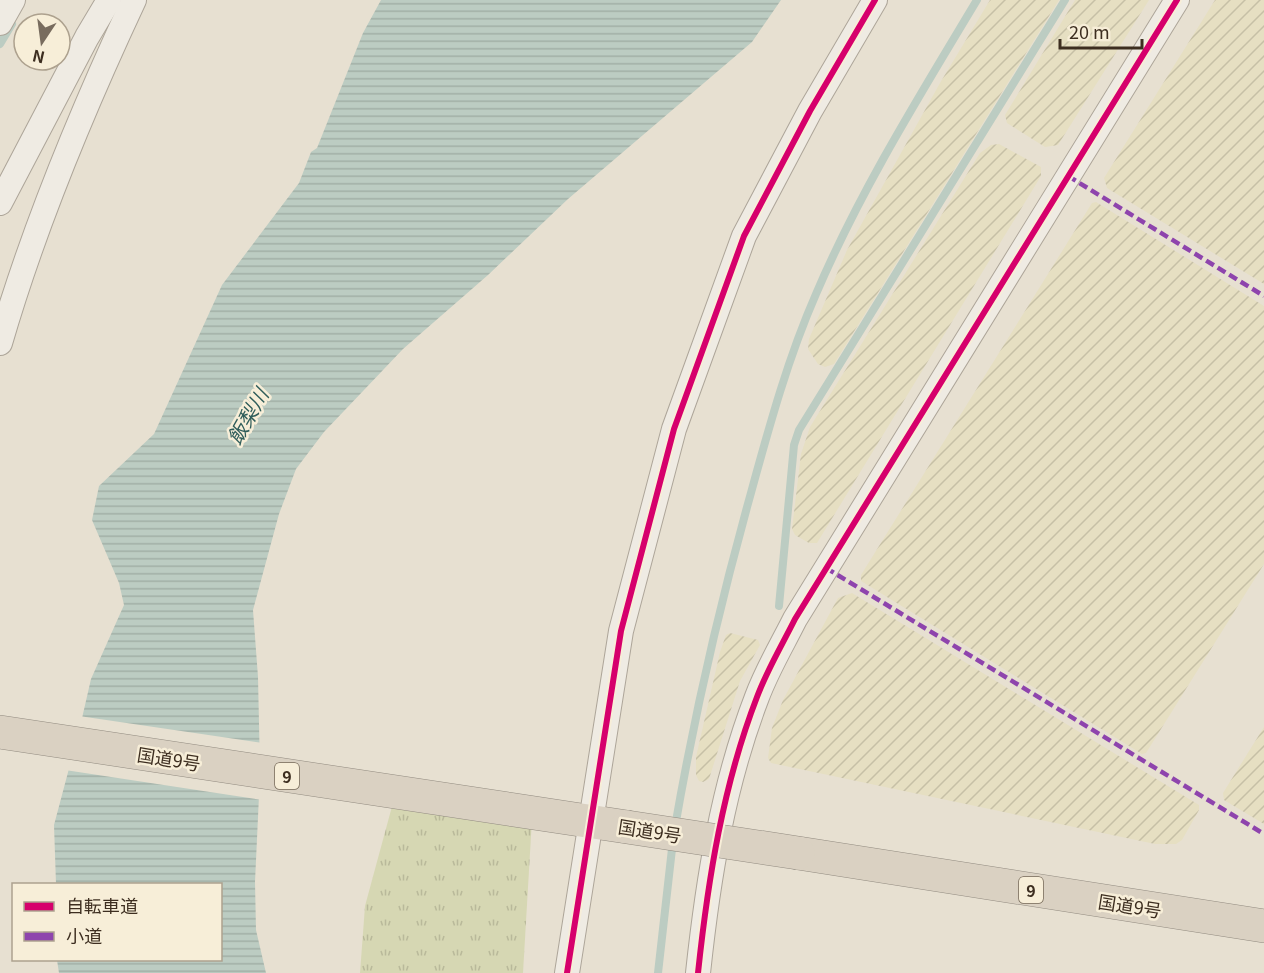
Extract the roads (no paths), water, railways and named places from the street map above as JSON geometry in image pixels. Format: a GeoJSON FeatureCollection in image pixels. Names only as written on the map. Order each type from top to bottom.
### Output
{"type":"FeatureCollection","features":[{"type":"Feature","properties":{"kind":"highway","name":"国道9号"},"geometry":{"type":"LineString","coordinates":[[0,732],[1264,926]]}},
{"type":"Feature","properties":{"kind":"street"},"geometry":{"type":"LineString","coordinates":[[0,23],[13,0]]}},
{"type":"Feature","properties":{"kind":"street"},"geometry":{"type":"LineString","coordinates":[[0,203],[87,37],[109,0]]}},
{"type":"Feature","properties":{"kind":"street"},"geometry":{"type":"LineString","coordinates":[[0,343],[28,257],[66,158],[134,0]]}},
{"type":"Feature","properties":{"kind":"street"},"geometry":{"type":"LineString","coordinates":[[567,973],[582,820],[621,631],[674,429],[704,341],[744,236],[770,184],[875,0]]}},
{"type":"Feature","properties":{"kind":"street"},"geometry":{"type":"LineString","coordinates":[[698,973],[706,892],[725,803],[745,728],[772,662],[795,619],[1177,0]]}},
{"type":"Feature","properties":{"kind":"water","name":"飯梨川"},"geometry":{"type":"Polygon","coordinates":[[[381,0],[781,0],[752,42],[568,199],[488,275],[403,349],[324,432],[296,469],[279,514],[253,610],[258,677],[260,769],[77,740],[91,679],[124,605],[119,583],[92,520],[99,486],[154,434],[222,285],[299,183],[311,152],[317,148],[363,33],[381,0]]]}},
{"type":"Feature","properties":{"kind":"water"},"geometry":{"type":"Polygon","coordinates":[[[75,746],[260,774],[255,882],[256,930],[266,973],[59,973],[57,961],[222,961],[222,883],[56,883],[54,825],[75,746]]]}},
{"type":"Feature","properties":{"kind":"waterway"},"geometry":{"type":"LineString","coordinates":[[675,827],[699,704],[727,581],[771,422],[796,344],[833,256],[871,181],[977,0]]}},
{"type":"Feature","properties":{"kind":"waterway"},"geometry":{"type":"LineString","coordinates":[[779,606],[794,445],[799,430],[1065,0]]}},
{"type":"Feature","properties":{"kind":"waterway"},"geometry":{"type":"LineString","coordinates":[[0,44],[12,24]]}},
{"type":"Feature","properties":{"kind":"waterway"},"geometry":{"type":"LineString","coordinates":[[658,973],[673,840]]}}]}
